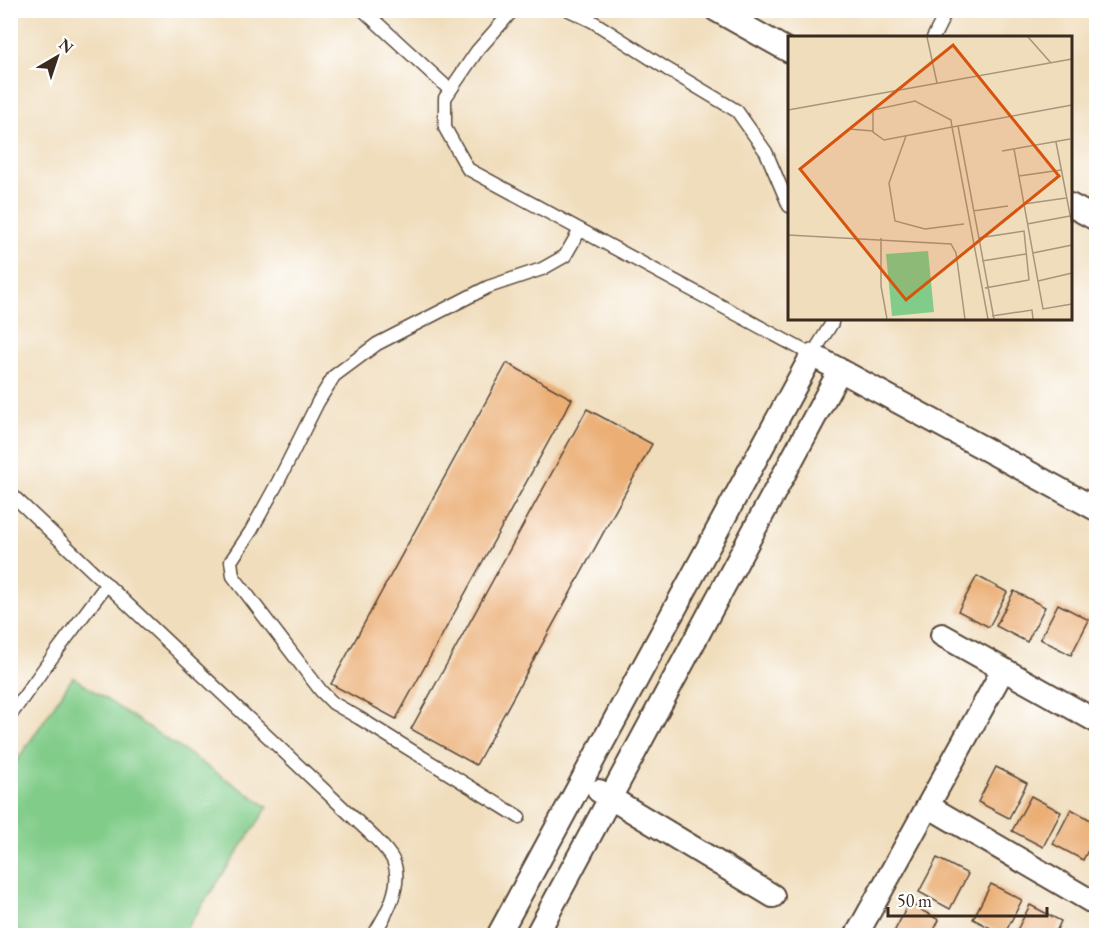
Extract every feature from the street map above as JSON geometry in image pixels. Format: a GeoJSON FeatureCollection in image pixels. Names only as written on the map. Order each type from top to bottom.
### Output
{"type":"FeatureCollection","features":[{"type":"Feature","properties":{"kind":"street"},"geometry":{"type":"LineString","coordinates":[[716,10],[788,50]]}},
{"type":"Feature","properties":{"kind":"street"},"geometry":{"type":"LineString","coordinates":[[1071,205],[1096,219]]}},
{"type":"Feature","properties":{"kind":"street"},"geometry":{"type":"LineString","coordinates":[[498,936],[812,355],[1096,509]]}},
{"type":"Feature","properties":{"kind":"street"},"geometry":{"type":"LineString","coordinates":[[509,915],[539,934],[840,370]]}},
{"type":"Feature","properties":{"kind":"street"},"geometry":{"type":"LineString","coordinates":[[734,500],[764,512]]}},
{"type":"Feature","properties":{"kind":"street"},"geometry":{"type":"LineString","coordinates":[[942,635],[1096,722]]}},
{"type":"Feature","properties":{"kind":"street"},"geometry":{"type":"LineString","coordinates":[[656,644],[684,660]]}},
{"type":"Feature","properties":{"kind":"street"},"geometry":{"type":"LineString","coordinates":[[856,936],[1003,670]]}},
{"type":"Feature","properties":{"kind":"street"},"geometry":{"type":"LineString","coordinates":[[582,781],[773,896]]}},
{"type":"Feature","properties":{"kind":"street"},"geometry":{"type":"LineString","coordinates":[[928,806],[1096,904]]}},
{"type":"Feature","properties":{"kind":"lane"},"geometry":{"type":"LineString","coordinates":[[363,10],[450,90]]}},
{"type":"Feature","properties":{"kind":"lane"},"geometry":{"type":"LineString","coordinates":[[513,10],[477,51],[445,98],[446,128],[468,169],[812,355],[832,323],[831,320]]}},
{"type":"Feature","properties":{"kind":"lane"},"geometry":{"type":"LineString","coordinates":[[569,10],[592,21],[737,111],[766,152],[788,205]]}},
{"type":"Feature","properties":{"kind":"lane"},"geometry":{"type":"LineString","coordinates":[[934,36],[947,10]]}},
{"type":"Feature","properties":{"kind":"lane"},"geometry":{"type":"LineString","coordinates":[[519,817],[333,703],[298,663],[233,576],[231,561],[278,482],[318,402],[334,376],[377,344],[488,287],[543,269],[565,256],[580,230]]}},
{"type":"Feature","properties":{"kind":"lane"},"geometry":{"type":"LineString","coordinates":[[10,493],[375,838],[393,860],[397,876],[392,900],[373,936]]}},
{"type":"Feature","properties":{"kind":"lane"},"geometry":{"type":"LineString","coordinates":[[10,716],[107,584]]}},
{"type":"Feature","properties":{"kind":"green space"},"geometry":{"type":"Polygon","coordinates":[[[73,677],[268,807],[182,935],[11,935],[11,770],[73,677]]]}},
{"type":"Feature","properties":{"kind":"building"},"geometry":{"type":"Polygon","coordinates":[[[507,363],[572,399],[396,719],[331,684],[507,363]]]}},
{"type":"Feature","properties":{"kind":"building"},"geometry":{"type":"Polygon","coordinates":[[[587,409],[652,444],[476,765],[411,729],[587,409]]]}},
{"type":"Feature","properties":{"kind":"building"},"geometry":{"type":"Polygon","coordinates":[[[977,576],[1007,592],[989,627],[958,611],[977,576]]]}},
{"type":"Feature","properties":{"kind":"building"},"geometry":{"type":"Polygon","coordinates":[[[1014,591],[1045,607],[1027,642],[996,626],[1014,591]]]}},
{"type":"Feature","properties":{"kind":"building"},"geometry":{"type":"Polygon","coordinates":[[[1058,604],[1089,620],[1071,655],[1040,639],[1058,604]]]}},
{"type":"Feature","properties":{"kind":"building"},"geometry":{"type":"Polygon","coordinates":[[[996,767],[1027,783],[1009,818],[978,802],[996,767]]]}},
{"type":"Feature","properties":{"kind":"building"},"geometry":{"type":"Polygon","coordinates":[[[1031,796],[1061,812],[1043,847],[1012,831],[1031,796]]]}},
{"type":"Feature","properties":{"kind":"building"},"geometry":{"type":"Polygon","coordinates":[[[1071,809],[1096,823],[1096,835],[1083,860],[1053,844],[1071,809]]]}},
{"type":"Feature","properties":{"kind":"building"},"geometry":{"type":"Polygon","coordinates":[[[937,858],[968,874],[950,909],[919,892],[937,858]]]}},
{"type":"Feature","properties":{"kind":"building"},"geometry":{"type":"Polygon","coordinates":[[[991,884],[1022,900],[1004,935],[973,919],[991,884]]]}},
{"type":"Feature","properties":{"kind":"building"},"geometry":{"type":"Polygon","coordinates":[[[909,903],[939,920],[931,936],[892,936],[909,903]]]}},
{"type":"Feature","properties":{"kind":"building"},"geometry":{"type":"Polygon","coordinates":[[[1030,905],[1061,921],[1054,936],[1014,936],[1030,905]]]}}]}
